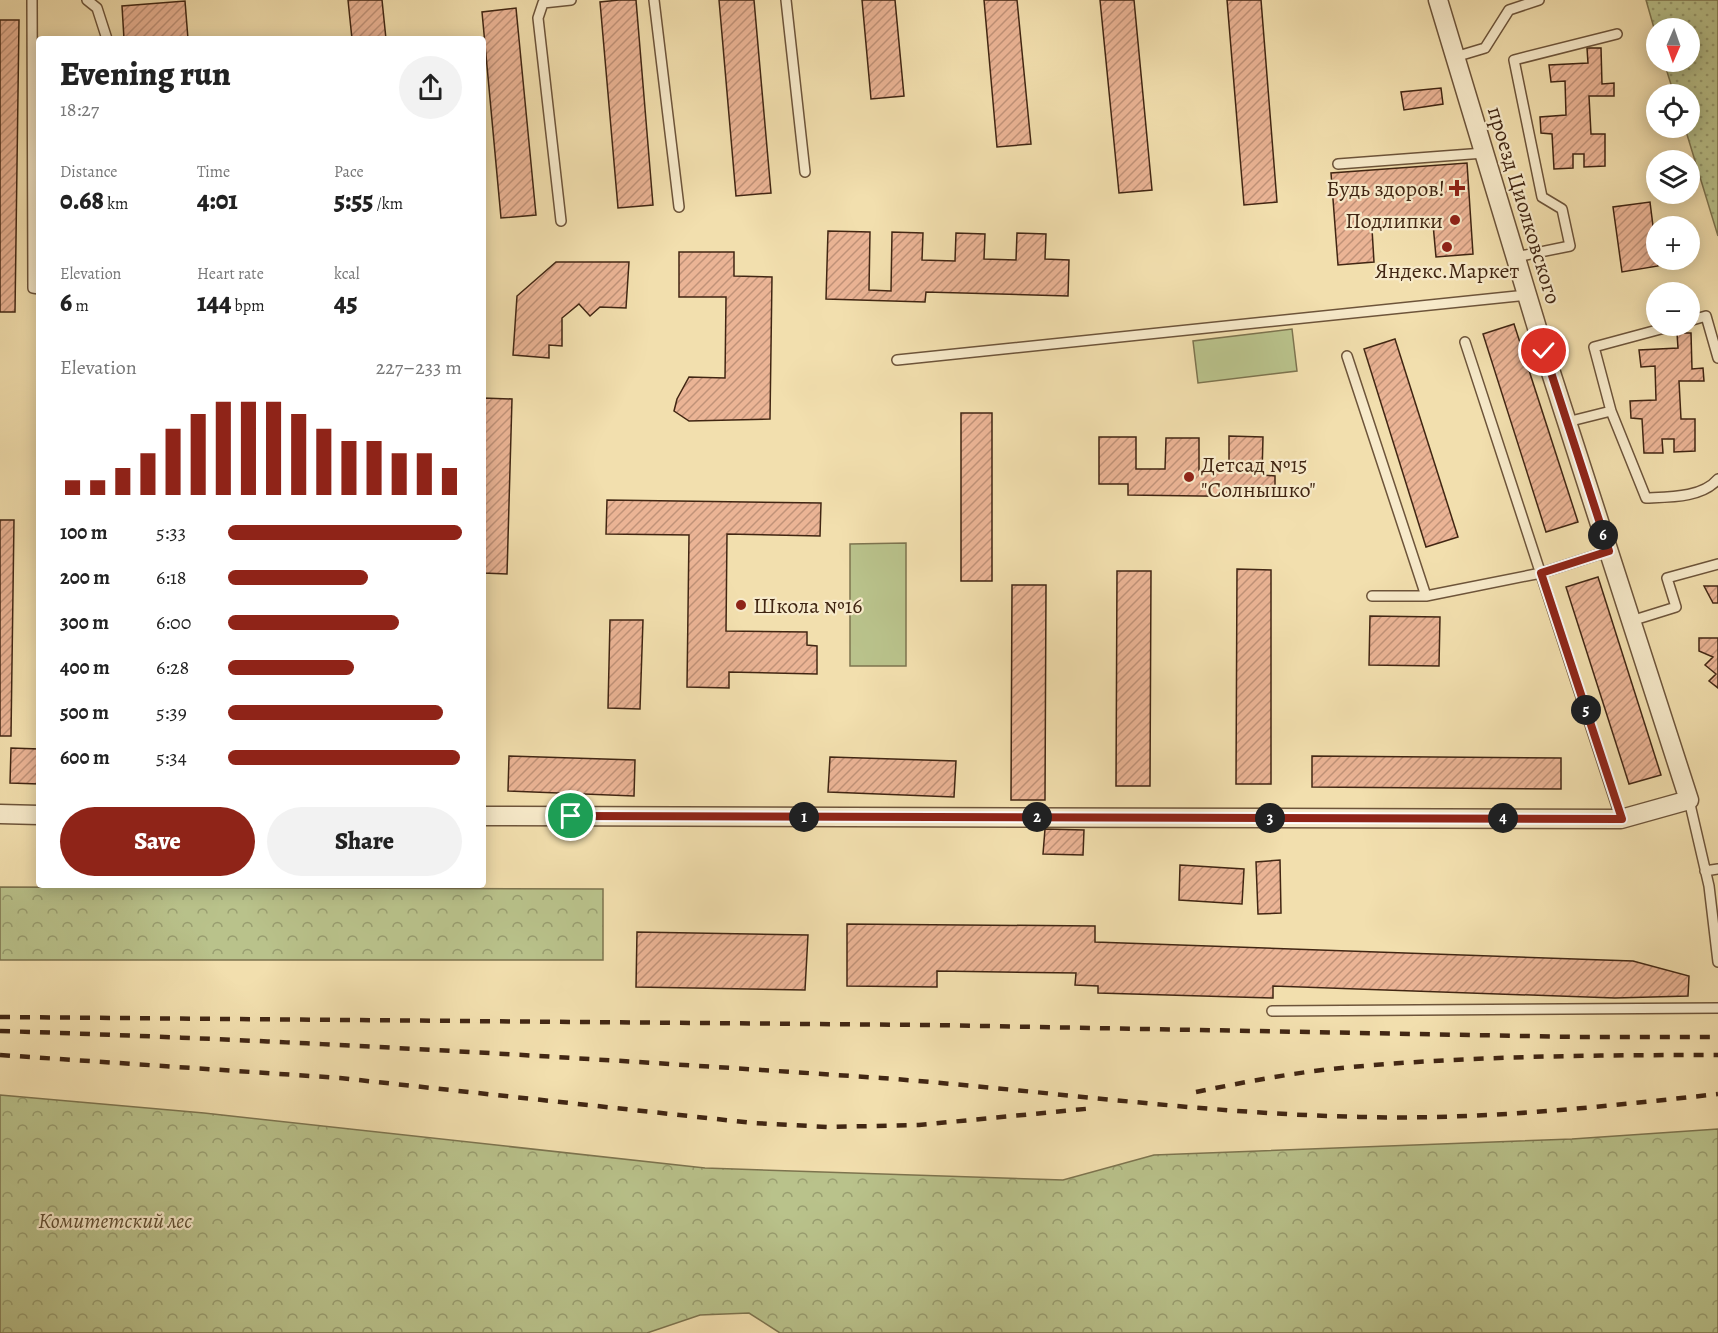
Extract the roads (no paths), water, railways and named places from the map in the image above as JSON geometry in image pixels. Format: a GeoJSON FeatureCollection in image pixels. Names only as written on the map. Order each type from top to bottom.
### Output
{"type":"FeatureCollection","features":[{"type":"Feature","properties":{"kind":"street","name":"проезд Циолковского"},"geometry":{"type":"LineString","coordinates":[[1438,0],[1527,295],[1689,800]]}},
{"type":"Feature","properties":{"kind":"street"},"geometry":{"type":"LineString","coordinates":[[486,816],[1622,819],[1689,800]]}},
{"type":"Feature","properties":{"kind":"street"},"geometry":{"type":"LineString","coordinates":[[0,814],[36,814]]}},
{"type":"Feature","properties":{"kind":"lane"},"geometry":{"type":"LineString","coordinates":[[32,0],[33,288],[36,288]]}},
{"type":"Feature","properties":{"kind":"lane"},"geometry":{"type":"LineString","coordinates":[[87,0],[97,8],[105,36]]}},
{"type":"Feature","properties":{"kind":"lane"},"geometry":{"type":"LineString","coordinates":[[561,221],[538,18],[543,3],[571,0]]}},
{"type":"Feature","properties":{"kind":"lane"},"geometry":{"type":"LineString","coordinates":[[654,0],[679,207]]}},
{"type":"Feature","properties":{"kind":"lane"},"geometry":{"type":"LineString","coordinates":[[786,0],[805,172]]}},
{"type":"Feature","properties":{"kind":"lane"},"geometry":{"type":"LineString","coordinates":[[1455,57],[1485,48],[1507,5],[1539,0]]}},
{"type":"Feature","properties":{"kind":"lane"},"geometry":{"type":"LineString","coordinates":[[1516,257],[1570,246],[1562,209],[1542,197],[1514,60],[1617,34]]}},
{"type":"Feature","properties":{"kind":"lane"},"geometry":{"type":"LineString","coordinates":[[1338,164],[1484,153]]}},
{"type":"Feature","properties":{"kind":"lane"},"geometry":{"type":"LineString","coordinates":[[897,360],[1527,295]]}},
{"type":"Feature","properties":{"kind":"lane"},"geometry":{"type":"LineString","coordinates":[[1700,318],[1706,316],[1718,358]]}},
{"type":"Feature","properties":{"kind":"lane"},"geometry":{"type":"LineString","coordinates":[[1646,333],[1594,347],[1611,411],[1646,498],[1677,496],[1710,489],[1718,479]]}},
{"type":"Feature","properties":{"kind":"lane"},"geometry":{"type":"LineString","coordinates":[[1465,342],[1622,819]]}},
{"type":"Feature","properties":{"kind":"lane"},"geometry":{"type":"LineString","coordinates":[[1347,356],[1426,596]]}},
{"type":"Feature","properties":{"kind":"lane"},"geometry":{"type":"LineString","coordinates":[[1567,422],[1611,411]]}},
{"type":"Feature","properties":{"kind":"lane"},"geometry":{"type":"LineString","coordinates":[[1372,596],[1426,596],[1541,573],[1609,551]]}},
{"type":"Feature","properties":{"kind":"lane"},"geometry":{"type":"LineString","coordinates":[[1631,621],[1676,607],[1667,578],[1718,564]]}},
{"type":"Feature","properties":{"kind":"lane"},"geometry":{"type":"LineString","coordinates":[[1689,800],[1709,886],[1718,962]]}},
{"type":"Feature","properties":{"kind":"lane"},"geometry":{"type":"LineString","coordinates":[[1705,871],[1718,869]]}},
{"type":"Feature","properties":{"kind":"lane"},"geometry":{"type":"LineString","coordinates":[[1272,1011],[1718,1008]]}},
{"type":"Feature","properties":{"kind":"railway"},"geometry":{"type":"LineString","coordinates":[[0,1017],[930,1025],[1578,1037],[1718,1037]]}},
{"type":"Feature","properties":{"kind":"railway"},"geometry":{"type":"LineString","coordinates":[[0,1031],[441,1050],[661,1063],[881,1078],[1183,1107],[1304,1115],[1408,1117],[1497,1114],[1586,1108],[1718,1094]]}},
{"type":"Feature","properties":{"kind":"railway"},"geometry":{"type":"LineString","coordinates":[[0,1055],[340,1078],[753,1123],[828,1127],[919,1125],[1095,1108]]}},
{"type":"Feature","properties":{"kind":"railway"},"geometry":{"type":"LineString","coordinates":[[1196,1092],[1297,1073],[1427,1061],[1524,1057],[1718,1055]]}},
{"type":"Feature","properties":{"kind":"place","name":"Будь здоров!"},"geometry":{"type":"Point","coordinates":[1457,188]}},
{"type":"Feature","properties":{"kind":"place","name":"Подлипки"},"geometry":{"type":"Point","coordinates":[1455,220]}},
{"type":"Feature","properties":{"kind":"place","name":"Яндекс.Маркет"},"geometry":{"type":"Point","coordinates":[1447,247]}},
{"type":"Feature","properties":{"kind":"place","name":"Детсад №15 \"Солнышко\""},"geometry":{"type":"Point","coordinates":[1189,477]}},
{"type":"Feature","properties":{"kind":"place","name":"Школа №16"},"geometry":{"type":"Point","coordinates":[741,605]}},
{"type":"Feature","properties":{"kind":"park label","name":"Комитетский лес"},"geometry":{"type":"Point","coordinates":[115,1220]}}]}
